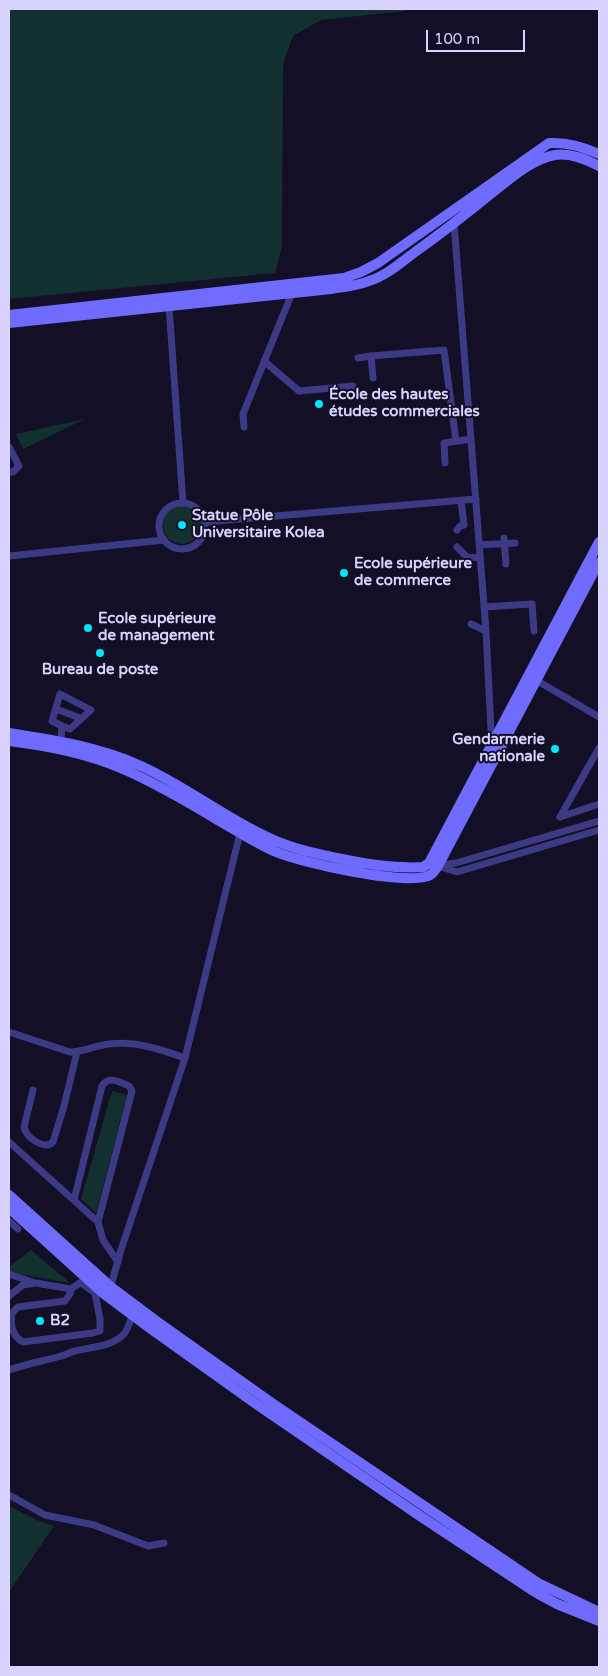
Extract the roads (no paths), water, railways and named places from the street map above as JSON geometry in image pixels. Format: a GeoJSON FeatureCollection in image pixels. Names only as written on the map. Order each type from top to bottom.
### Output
{"type":"FeatureCollection","features":[{"type":"Feature","properties":{"kind":"main road"},"geometry":{"type":"LineString","coordinates":[[9,315],[344,278],[378,263],[549,143],[580,146],[599,154]]}},
{"type":"Feature","properties":{"kind":"main road"},"geometry":{"type":"LineString","coordinates":[[9,324],[346,287],[370,281],[394,268],[515,175],[539,161],[553,155],[564,154],[580,157],[599,166]]}},
{"type":"Feature","properties":{"kind":"main road"},"geometry":{"type":"LineString","coordinates":[[433,864],[494,738],[599,542]]}},
{"type":"Feature","properties":{"kind":"main road"},"geometry":{"type":"LineString","coordinates":[[9,741],[81,754],[120,768],[150,781],[241,828],[304,852],[371,865],[411,868],[433,864],[499,749],[599,562]]}},
{"type":"Feature","properties":{"kind":"main road"},"geometry":{"type":"LineString","coordinates":[[9,733],[83,746],[140,766],[169,780],[241,828]]}},
{"type":"Feature","properties":{"kind":"main road"},"geometry":{"type":"LineString","coordinates":[[9,1195],[132,1315],[256,1404],[482,1558],[557,1604],[599,1621]]}},
{"type":"Feature","properties":{"kind":"main road"},"geometry":{"type":"LineString","coordinates":[[9,1208],[84,1280],[109,1291],[538,1583],[599,1612]]}},
{"type":"Feature","properties":{"kind":"street"},"geometry":{"type":"LineString","coordinates":[[454,223],[486,631],[491,730],[499,749]]}},
{"type":"Feature","properties":{"kind":"street"},"geometry":{"type":"LineString","coordinates":[[244,427],[243,414],[292,293]]}},
{"type":"Feature","properties":{"kind":"street"},"geometry":{"type":"LineString","coordinates":[[169,306],[183,503]]}},
{"type":"Feature","properties":{"kind":"street"},"geometry":{"type":"LineString","coordinates":[[358,358],[444,350],[456,441]]}},
{"type":"Feature","properties":{"kind":"street"},"geometry":{"type":"LineString","coordinates":[[371,356],[373,378]]}},
{"type":"Feature","properties":{"kind":"street"},"geometry":{"type":"LineString","coordinates":[[264,361],[300,391],[353,386]]}},
{"type":"Feature","properties":{"kind":"street"},"geometry":{"type":"LineString","coordinates":[[445,463],[444,443],[471,439]]}},
{"type":"Feature","properties":{"kind":"street"},"geometry":{"type":"LineString","coordinates":[[9,447],[19,466],[13,472],[9,472]]}},
{"type":"Feature","properties":{"kind":"street"},"geometry":{"type":"LineString","coordinates":[[205,522],[476,499]]}},
{"type":"Feature","properties":{"kind":"street"},"geometry":{"type":"LineString","coordinates":[[458,530],[460,526],[464,525],[461,500]]}},
{"type":"Feature","properties":{"kind":"street"},"geometry":{"type":"LineString","coordinates":[[183,503],[200,511],[205,522],[205,529],[199,541],[188,548],[175,548],[164,540],[159,528],[162,515],[171,506],[183,503]]}},
{"type":"Feature","properties":{"kind":"street"},"geometry":{"type":"LineString","coordinates":[[9,556],[164,540]]}},
{"type":"Feature","properties":{"kind":"street"},"geometry":{"type":"LineString","coordinates":[[479,545],[504,541],[515,543]]}},
{"type":"Feature","properties":{"kind":"street"},"geometry":{"type":"LineString","coordinates":[[504,541],[506,564]]}},
{"type":"Feature","properties":{"kind":"street"},"geometry":{"type":"LineString","coordinates":[[458,547],[468,558],[480,557]]}},
{"type":"Feature","properties":{"kind":"street"},"geometry":{"type":"LineString","coordinates":[[484,606],[532,604],[534,631]]}},
{"type":"Feature","properties":{"kind":"street"},"geometry":{"type":"LineString","coordinates":[[471,624],[486,631]]}},
{"type":"Feature","properties":{"kind":"street"},"geometry":{"type":"LineString","coordinates":[[536,680],[599,716]]}},
{"type":"Feature","properties":{"kind":"street"},"geometry":{"type":"LineString","coordinates":[[560,694],[563,687]]}},
{"type":"Feature","properties":{"kind":"street"},"geometry":{"type":"LineString","coordinates":[[60,694],[91,710],[80,718],[70,729],[52,721],[60,694]]}},
{"type":"Feature","properties":{"kind":"street"},"geometry":{"type":"LineString","coordinates":[[56,709],[80,718]]}},
{"type":"Feature","properties":{"kind":"street"},"geometry":{"type":"LineString","coordinates":[[61,741],[62,726]]}},
{"type":"Feature","properties":{"kind":"street"},"geometry":{"type":"LineString","coordinates":[[599,749],[560,816],[599,804]]}},
{"type":"Feature","properties":{"kind":"street"},"geometry":{"type":"LineString","coordinates":[[433,864],[456,863],[599,821]]}},
{"type":"Feature","properties":{"kind":"street"},"geometry":{"type":"LineString","coordinates":[[109,1291],[185,1058],[241,828]]}},
{"type":"Feature","properties":{"kind":"street"},"geometry":{"type":"LineString","coordinates":[[433,864],[458,872],[599,830]]}},
{"type":"Feature","properties":{"kind":"street"},"geometry":{"type":"LineString","coordinates":[[9,1032],[70,1052],[108,1044],[135,1045],[156,1048],[185,1058]]}},
{"type":"Feature","properties":{"kind":"street"},"geometry":{"type":"LineString","coordinates":[[33,1090],[24,1126],[25,1130],[37,1142],[46,1145],[51,1144],[64,1106],[77,1052]]}},
{"type":"Feature","properties":{"kind":"street"},"geometry":{"type":"LineString","coordinates":[[74,1200],[102,1086],[107,1081],[113,1079],[129,1086],[132,1092],[98,1222],[103,1240],[118,1262]]}},
{"type":"Feature","properties":{"kind":"street"},"geometry":{"type":"LineString","coordinates":[[9,1142],[98,1222]]}},
{"type":"Feature","properties":{"kind":"street"},"geometry":{"type":"LineString","coordinates":[[9,1221],[18,1229]]}},
{"type":"Feature","properties":{"kind":"street"},"geometry":{"type":"LineString","coordinates":[[9,1274],[36,1283],[71,1289]]}},
{"type":"Feature","properties":{"kind":"street"},"geometry":{"type":"LineString","coordinates":[[84,1280],[95,1293],[100,1319],[100,1331],[23,1342],[16,1338],[10,1326],[12,1313],[18,1308],[65,1301],[71,1289],[84,1280]]}},
{"type":"Feature","properties":{"kind":"street"},"geometry":{"type":"LineString","coordinates":[[9,1296],[23,1285],[36,1283]]}},
{"type":"Feature","properties":{"kind":"street"},"geometry":{"type":"LineString","coordinates":[[9,1368],[63,1356],[74,1351],[98,1347],[111,1342],[122,1336],[128,1329],[132,1315]]}},
{"type":"Feature","properties":{"kind":"street"},"geometry":{"type":"LineString","coordinates":[[9,1495],[45,1515],[94,1524],[148,1546],[164,1543]]}},
{"type":"Feature","properties":{"kind":"place","name":"École des hautes études commerciales"},"geometry":{"type":"Point","coordinates":[319,404]}},
{"type":"Feature","properties":{"kind":"place","name":"Statue Pôle Universitaire Kolea"},"geometry":{"type":"Point","coordinates":[182,525]}},
{"type":"Feature","properties":{"kind":"place","name":"Ecole supérieure de commerce"},"geometry":{"type":"Point","coordinates":[344,573]}},
{"type":"Feature","properties":{"kind":"place","name":"Ecole supérieure de management"},"geometry":{"type":"Point","coordinates":[88,628]}},
{"type":"Feature","properties":{"kind":"place","name":"Bureau de poste"},"geometry":{"type":"Point","coordinates":[100,653]}},
{"type":"Feature","properties":{"kind":"place","name":"Gendarmerie nationale"},"geometry":{"type":"Point","coordinates":[555,749]}},
{"type":"Feature","properties":{"kind":"place","name":"B2"},"geometry":{"type":"Point","coordinates":[40,1321]}}]}
